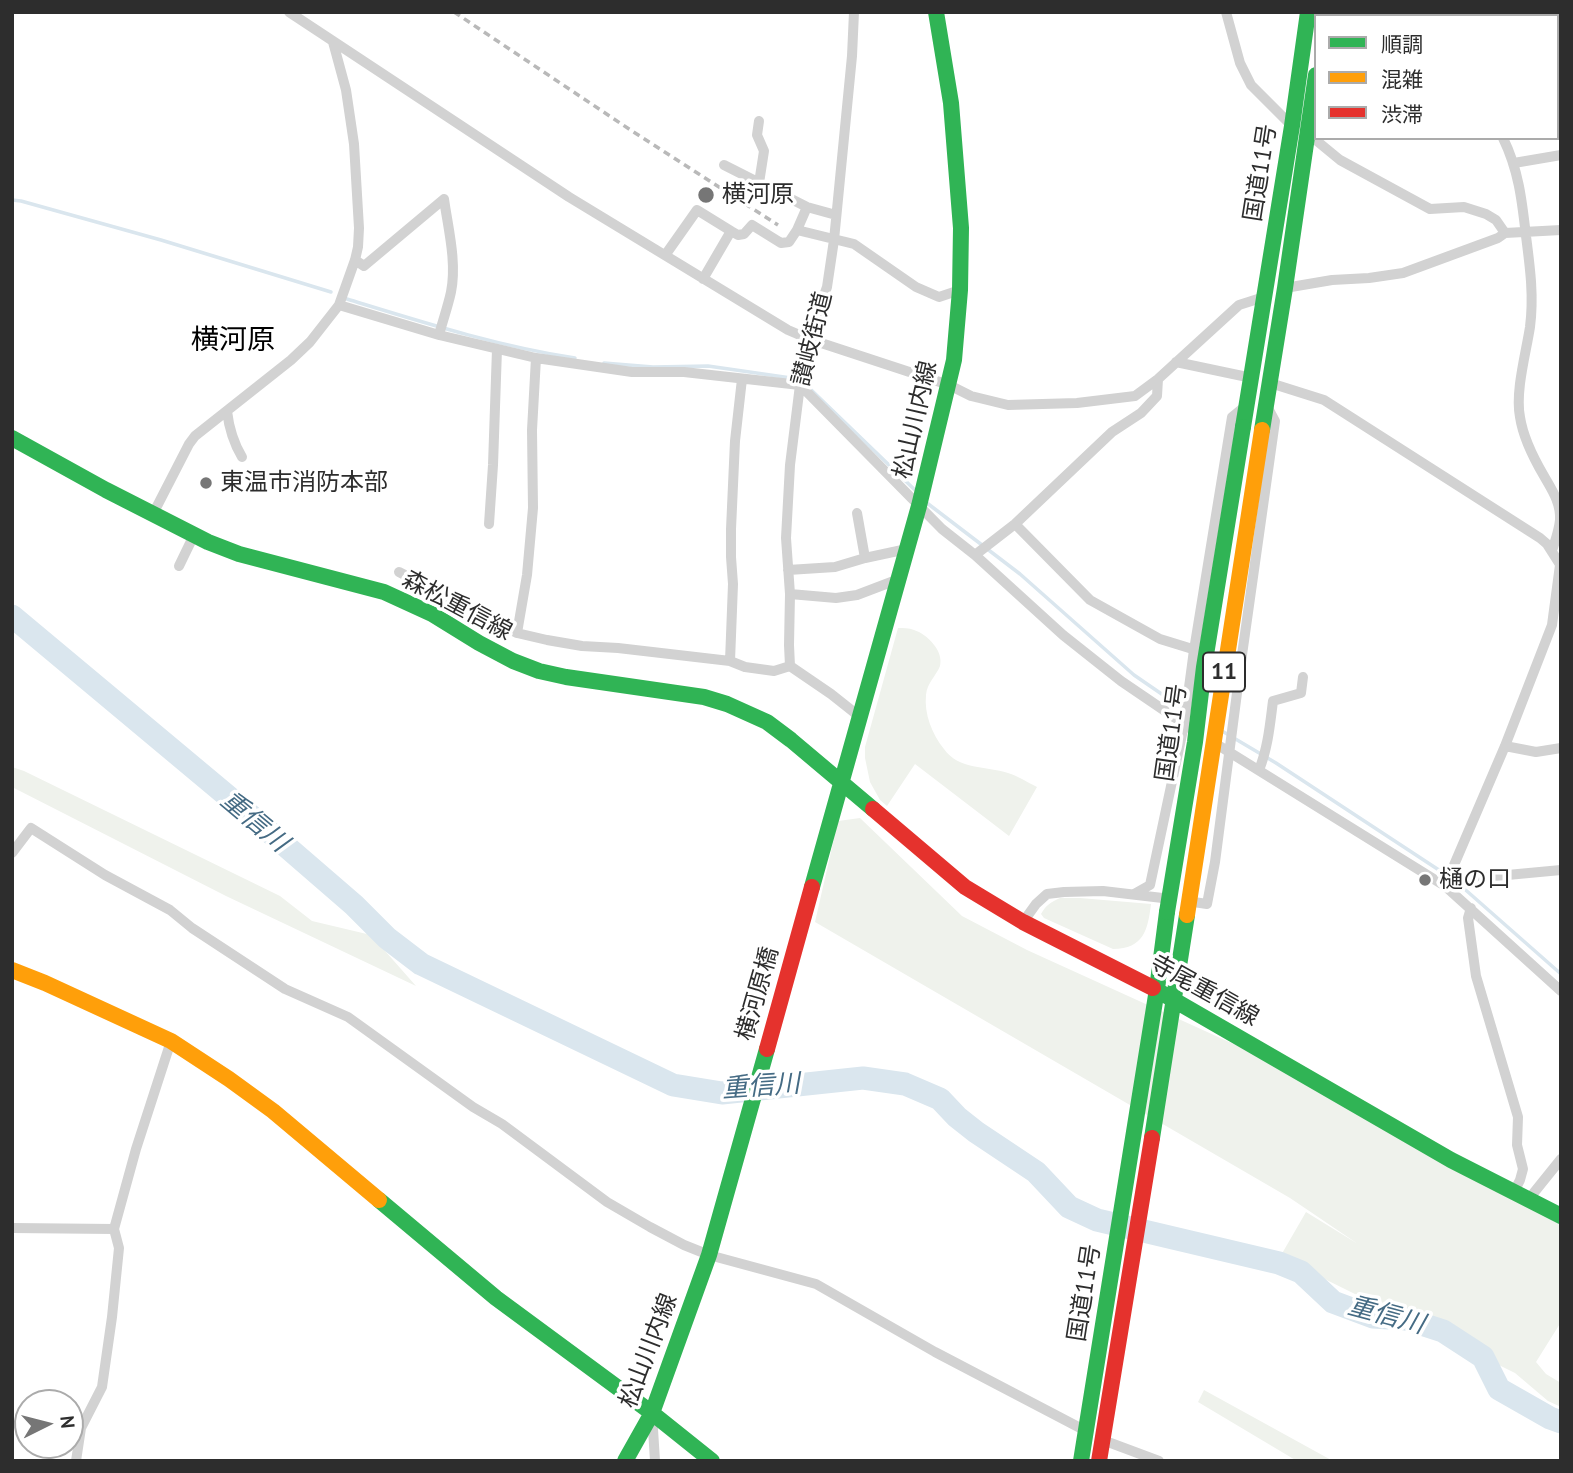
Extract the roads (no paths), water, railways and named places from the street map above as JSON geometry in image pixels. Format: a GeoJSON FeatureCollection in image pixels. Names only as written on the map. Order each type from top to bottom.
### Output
{"type":"FeatureCollection","features":[{"type":"Feature","properties":{"kind":"main road","name":"松山川内線"},"geometry":{"type":"LineString","coordinates":[[829,827],[919,506],[954,360],[960,290],[961,228],[951,103],[936,12]]}},
{"type":"Feature","properties":{"kind":"main road","name":"国道11号"},"geometry":{"type":"LineString","coordinates":[[1099,1461],[1175,999],[1285,288],[1308,12]]}},
{"type":"Feature","properties":{"kind":"main road","name":"国道11号"},"geometry":{"type":"LineString","coordinates":[[1082,1461],[1195,742],[1204,667],[1264,297],[1299,129],[1314,81]]}},
{"type":"Feature","properties":{"kind":"main road","name":"森松重信線"},"geometry":{"type":"LineString","coordinates":[[12,438],[194,535],[239,554],[384,593],[432,614],[479,643],[539,671],[704,697],[727,704],[767,722],[841,783]]}},
{"type":"Feature","properties":{"kind":"main road","name":"寺尾重信線"},"geometry":{"type":"LineString","coordinates":[[841,783],[965,887],[1023,922],[1157,989],[1451,1160],[1561,1216]]}},
{"type":"Feature","properties":{"kind":"main road","name":"横河原橋"},"geometry":{"type":"LineString","coordinates":[[709,1255],[829,827]]}},
{"type":"Feature","properties":{"kind":"main road"},"geometry":{"type":"LineString","coordinates":[[12,970],[171,1041],[229,1079],[273,1111],[496,1298],[652,1413],[712,1461]]}},
{"type":"Feature","properties":{"kind":"main road","name":"松山川内線"},"geometry":{"type":"LineString","coordinates":[[625,1461],[652,1413],[709,1255]]}},
{"type":"Feature","properties":{"kind":"street"},"geometry":{"type":"LineString","coordinates":[[289,12],[569,197],[788,330],[948,385],[971,396],[1008,405],[1077,403],[1135,396],[1158,379],[1239,305],[1264,297]]}},
{"type":"Feature","properties":{"kind":"street","name":"讃岐街道"},"geometry":{"type":"LineString","coordinates":[[790,666],[790,594],[786,538],[790,465],[801,382],[810,339],[827,287],[834,240],[854,12]]}},
{"type":"Feature","properties":{"kind":"street"},"geometry":{"type":"LineString","coordinates":[[1226,12],[1240,62],[1251,85],[1299,129],[1340,160],[1430,209],[1464,207],[1486,214],[1496,220],[1505,233]]}},
{"type":"Feature","properties":{"kind":"street"},"geometry":{"type":"LineString","coordinates":[[153,514],[195,436],[291,360],[310,342],[339,305],[355,260],[359,228],[353,135],[346,90],[333,42]]}},
{"type":"Feature","properties":{"kind":"street"},"geometry":{"type":"LineString","coordinates":[[759,121],[757,135],[764,151],[759,183]]}},
{"type":"Feature","properties":{"kind":"street"},"geometry":{"type":"LineString","coordinates":[[1504,140],[1514,163],[1523,201],[1532,297],[1519,394],[1519,416],[1526,437],[1558,500],[1559,536],[1552,551]]}},
{"type":"Feature","properties":{"kind":"street"},"geometry":{"type":"LineString","coordinates":[[1514,163],[1561,155]]}},
{"type":"Feature","properties":{"kind":"street"},"geometry":{"type":"LineString","coordinates":[[724,165],[807,207],[836,215]]}},
{"type":"Feature","properties":{"kind":"street"},"geometry":{"type":"LineString","coordinates":[[355,260],[364,266],[444,199],[452,278],[451,292],[440,330]]}},
{"type":"Feature","properties":{"kind":"street"},"geometry":{"type":"LineString","coordinates":[[666,254],[698,210],[738,235],[744,234],[752,225],[781,243],[789,242],[807,207]]}},
{"type":"Feature","properties":{"kind":"street"},"geometry":{"type":"LineString","coordinates":[[797,230],[854,244],[916,287],[939,297],[960,290]]}},
{"type":"Feature","properties":{"kind":"street"},"geometry":{"type":"LineString","coordinates":[[1285,288],[1403,273],[1505,233],[1561,230]]}},
{"type":"Feature","properties":{"kind":"street"},"geometry":{"type":"LineString","coordinates":[[703,279],[731,231]]}},
{"type":"Feature","properties":{"kind":"street"},"geometry":{"type":"LineString","coordinates":[[339,305],[536,358],[632,372],[684,372],[801,382],[942,529],[975,555],[1063,635],[1121,681],[1184,725],[1445,886],[1561,991]]}},
{"type":"Feature","properties":{"kind":"street"},"geometry":{"type":"LineString","coordinates":[[489,524],[497,349]]}},
{"type":"Feature","properties":{"kind":"street"},"geometry":{"type":"LineString","coordinates":[[517,633],[527,575],[533,509],[532,430],[536,358]]}},
{"type":"Feature","properties":{"kind":"street"},"geometry":{"type":"LineString","coordinates":[[1176,362],[1251,377],[1324,400],[1540,538],[1552,551],[1560,566],[1552,625],[1505,746],[1445,886]]}},
{"type":"Feature","properties":{"kind":"street"},"geometry":{"type":"LineString","coordinates":[[730,661],[733,584],[731,529],[735,441],[742,379]]}},
{"type":"Feature","properties":{"kind":"street"},"geometry":{"type":"LineString","coordinates":[[975,555],[1015,524],[1112,432],[1141,413],[1157,396],[1158,379]]}},
{"type":"Feature","properties":{"kind":"street"},"geometry":{"type":"LineString","coordinates":[[1023,922],[1047,894],[1064,892],[1103,891],[1207,904],[1275,421],[1266,404]]}},
{"type":"Feature","properties":{"kind":"street"},"geometry":{"type":"LineString","coordinates":[[1134,894],[1150,885],[1184,725],[1232,417],[1246,405]]}},
{"type":"Feature","properties":{"kind":"street"},"geometry":{"type":"LineString","coordinates":[[227,411],[229,428],[242,457]]}},
{"type":"Feature","properties":{"kind":"street"},"geometry":{"type":"LineString","coordinates":[[857,513],[865,558]]}},
{"type":"Feature","properties":{"kind":"street"},"geometry":{"type":"LineString","coordinates":[[1015,524],[1090,600],[1160,639],[1241,662]]}},
{"type":"Feature","properties":{"kind":"street"},"geometry":{"type":"LineString","coordinates":[[179,566],[194,535]]}},
{"type":"Feature","properties":{"kind":"street"},"geometry":{"type":"LineString","coordinates":[[788,570],[835,567],[907,549]]}},
{"type":"Feature","properties":{"kind":"street"},"geometry":{"type":"LineString","coordinates":[[399,572],[517,633],[582,646],[730,661],[745,667],[774,671],[790,666],[860,717]]}},
{"type":"Feature","properties":{"kind":"street"},"geometry":{"type":"LineString","coordinates":[[790,594],[836,598],[856,595],[899,579]]}},
{"type":"Feature","properties":{"kind":"street"},"geometry":{"type":"LineString","coordinates":[[1259,770],[1273,701],[1301,693],[1303,677]]}},
{"type":"Feature","properties":{"kind":"street"},"geometry":{"type":"LineString","coordinates":[[1505,746],[1536,752],[1561,748]]}},
{"type":"Feature","properties":{"kind":"street"},"geometry":{"type":"LineString","coordinates":[[12,853],[31,828],[106,875],[170,910],[192,928],[285,989],[348,1017],[473,1107],[502,1124],[607,1202],[673,1240],[709,1255],[816,1284],[935,1352],[1102,1440],[1158,1461]]}},
{"type":"Feature","properties":{"kind":"street"},"geometry":{"type":"LineString","coordinates":[[1445,886],[1486,877],[1561,870]]}},
{"type":"Feature","properties":{"kind":"street"},"geometry":{"type":"LineString","coordinates":[[1471,908],[1468,918],[1476,976],[1518,1117],[1521,1196]]}},
{"type":"Feature","properties":{"kind":"street"},"geometry":{"type":"LineString","coordinates":[[76,1461],[81,1427],[103,1387],[119,1248],[114,1229],[136,1149],[171,1041]]}},
{"type":"Feature","properties":{"kind":"street"},"geometry":{"type":"LineString","coordinates":[[1521,1196],[1561,1159]]}},
{"type":"Feature","properties":{"kind":"street"},"geometry":{"type":"LineString","coordinates":[[12,1228],[114,1229]]}},
{"type":"Feature","properties":{"kind":"street"},"geometry":{"type":"LineString","coordinates":[[652,1413],[654,1461]]}},
{"type":"Feature","properties":{"kind":"waterway"},"geometry":{"type":"LineString","coordinates":[[12,200],[161,240],[331,292]]}},
{"type":"Feature","properties":{"kind":"waterway"},"geometry":{"type":"LineString","coordinates":[[347,299],[488,340],[575,358]]}},
{"type":"Feature","properties":{"kind":"waterway"},"geometry":{"type":"LineString","coordinates":[[604,363],[653,367],[708,366],[798,379]]}},
{"type":"Feature","properties":{"kind":"waterway"},"geometry":{"type":"LineString","coordinates":[[804,383],[917,492]]}},
{"type":"Feature","properties":{"kind":"waterway"},"geometry":{"type":"LineString","coordinates":[[927,503],[1020,574],[1134,675],[1182,708]]}},
{"type":"Feature","properties":{"kind":"waterway","name":"重信川"},"geometry":{"type":"LineString","coordinates":[[12,616],[243,809],[354,905],[387,938],[421,964],[673,1085],[722,1093],[863,1078],[905,1084],[940,1099],[976,1132],[1036,1172],[1069,1207],[1097,1220],[1279,1263],[1301,1272],[1333,1302],[1373,1317],[1406,1319],[1443,1331],[1483,1357],[1499,1389],[1561,1422]]}},
{"type":"Feature","properties":{"kind":"waterway"},"geometry":{"type":"LineString","coordinates":[[1222,731],[1276,763],[1448,876]]}},
{"type":"Feature","properties":{"kind":"waterway"},"geometry":{"type":"LineString","coordinates":[[1460,885],[1561,974]]}},
{"type":"Feature","properties":{"kind":"railway"},"geometry":{"type":"LineString","coordinates":[[454,12],[778,225]]}},
{"type":"Feature","properties":{"kind":"place","name":"横河原"},"geometry":{"type":"Point","coordinates":[706,195]}},
{"type":"Feature","properties":{"kind":"place","name":"東温市消防本部"},"geometry":{"type":"Point","coordinates":[206,483]}},
{"type":"Feature","properties":{"kind":"place","name":"樋の口"},"geometry":{"type":"Point","coordinates":[1425,880]}},
{"type":"Feature","properties":{"kind":"district","name":"横河原"},"geometry":{"type":"Point","coordinates":[233,341]}}]}
